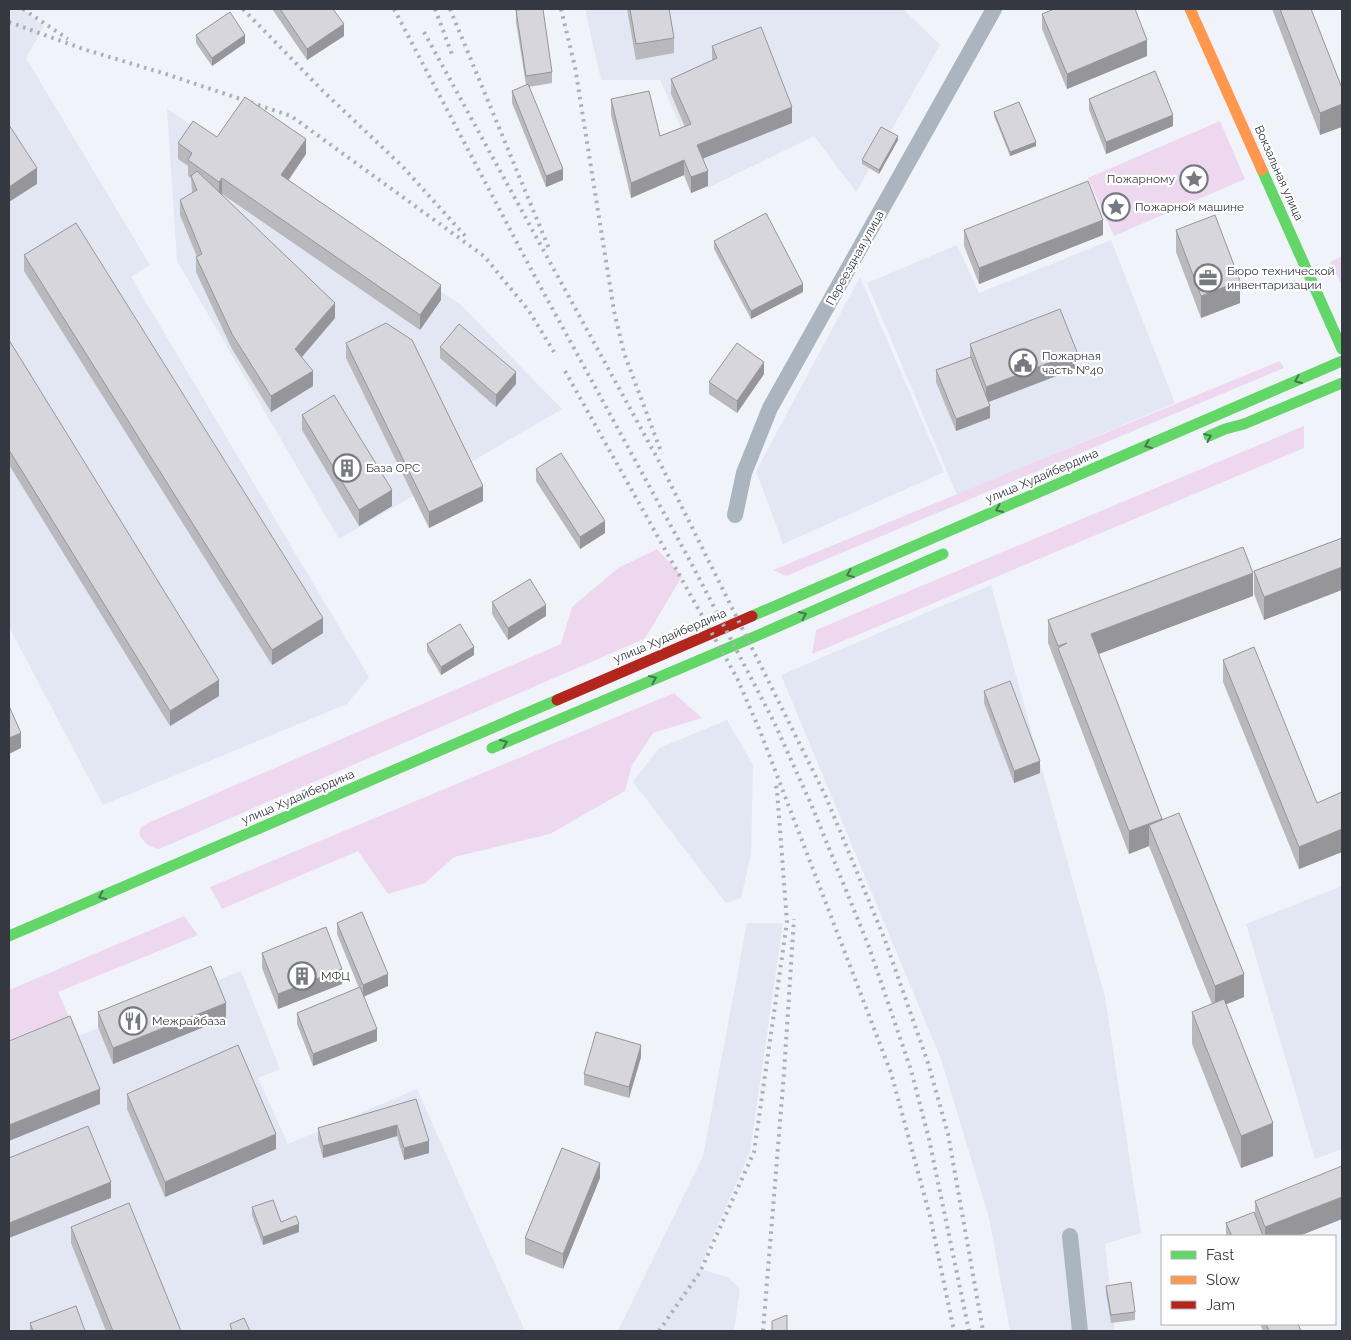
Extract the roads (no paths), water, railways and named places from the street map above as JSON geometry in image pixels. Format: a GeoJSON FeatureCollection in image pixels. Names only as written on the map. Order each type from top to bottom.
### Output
{"type":"FeatureCollection","features":[{"type":"Feature","properties":{"kind":"main road","name":"Вокзальная улица"},"geometry":{"type":"LineString","coordinates":[[1190,9],[1342,349]]}},
{"type":"Feature","properties":{"kind":"main road","name":"улица Худайбердина"},"geometry":{"type":"LineString","coordinates":[[9,936],[1342,361]]}},
{"type":"Feature","properties":{"kind":"main road"},"geometry":{"type":"LineString","coordinates":[[1198,441],[1241,420],[1342,377]]}},
{"type":"Feature","properties":{"kind":"main road"},"geometry":{"type":"LineString","coordinates":[[1225,429],[1244,424],[1342,383]]}},
{"type":"Feature","properties":{"kind":"main road"},"geometry":{"type":"LineString","coordinates":[[485,751],[761,634],[952,550]]}},
{"type":"Feature","properties":{"kind":"street","name":"Переездная улица"},"geometry":{"type":"LineString","coordinates":[[735,515],[744,473],[770,408],[994,9]]}},
{"type":"Feature","properties":{"kind":"street"},"geometry":{"type":"LineString","coordinates":[[1070,1236],[1080,1331]]}},
{"type":"Feature","properties":{"kind":"railway"},"geometry":{"type":"LineString","coordinates":[[23,9],[68,39]]}},
{"type":"Feature","properties":{"kind":"railway"},"geometry":{"type":"LineString","coordinates":[[243,9],[323,91],[403,167],[467,238]]}},
{"type":"Feature","properties":{"kind":"railway"},"geometry":{"type":"LineString","coordinates":[[394,9],[534,275],[689,559],[774,722],[811,804],[869,947],[911,1070],[929,1139],[969,1331]]}},
{"type":"Feature","properties":{"kind":"railway"},"geometry":{"type":"LineString","coordinates":[[435,9],[453,57]]}},
{"type":"Feature","properties":{"kind":"railway"},"geometry":{"type":"LineString","coordinates":[[450,9],[550,251]]}},
{"type":"Feature","properties":{"kind":"railway"},"geometry":{"type":"LineString","coordinates":[[561,9],[575,67],[614,311],[624,353],[662,454]]}},
{"type":"Feature","properties":{"kind":"railway"},"geometry":{"type":"LineString","coordinates":[[9,22],[83,49],[166,74],[291,116],[484,256],[529,311],[554,352]]}},
{"type":"Feature","properties":{"kind":"railway"},"geometry":{"type":"LineString","coordinates":[[424,32],[661,465],[826,797],[885,940],[928,1063],[948,1134],[983,1331]]}},
{"type":"Feature","properties":{"kind":"railway"},"geometry":{"type":"LineString","coordinates":[[565,371],[737,678],[760,731],[891,1073],[930,1216],[954,1331]]}},
{"type":"Feature","properties":{"kind":"railway"},"geometry":{"type":"LineString","coordinates":[[659,1331],[700,1272],[754,1152],[787,922],[775,782]]}},
{"type":"Feature","properties":{"kind":"railway"},"geometry":{"type":"LineString","coordinates":[[763,1331],[784,1073],[794,919]]}},
{"type":"Feature","properties":{"kind":"place","name":"Пожарному"},"geometry":{"type":"Point","coordinates":[1194,179]}},
{"type":"Feature","properties":{"kind":"place","name":"Пожарной машине"},"geometry":{"type":"Point","coordinates":[1116,207]}},
{"type":"Feature","properties":{"kind":"place","name":"Бюро технической инвентаризации"},"geometry":{"type":"Point","coordinates":[1208,278]}},
{"type":"Feature","properties":{"kind":"place","name":"Пожарная часть №40"},"geometry":{"type":"Point","coordinates":[1023,363]}},
{"type":"Feature","properties":{"kind":"place","name":"База ОРС"},"geometry":{"type":"Point","coordinates":[347,468]}},
{"type":"Feature","properties":{"kind":"place","name":"МФЦ"},"geometry":{"type":"Point","coordinates":[302,976]}},
{"type":"Feature","properties":{"kind":"place","name":"Межрайбаза"},"geometry":{"type":"Point","coordinates":[133,1021]}}]}
